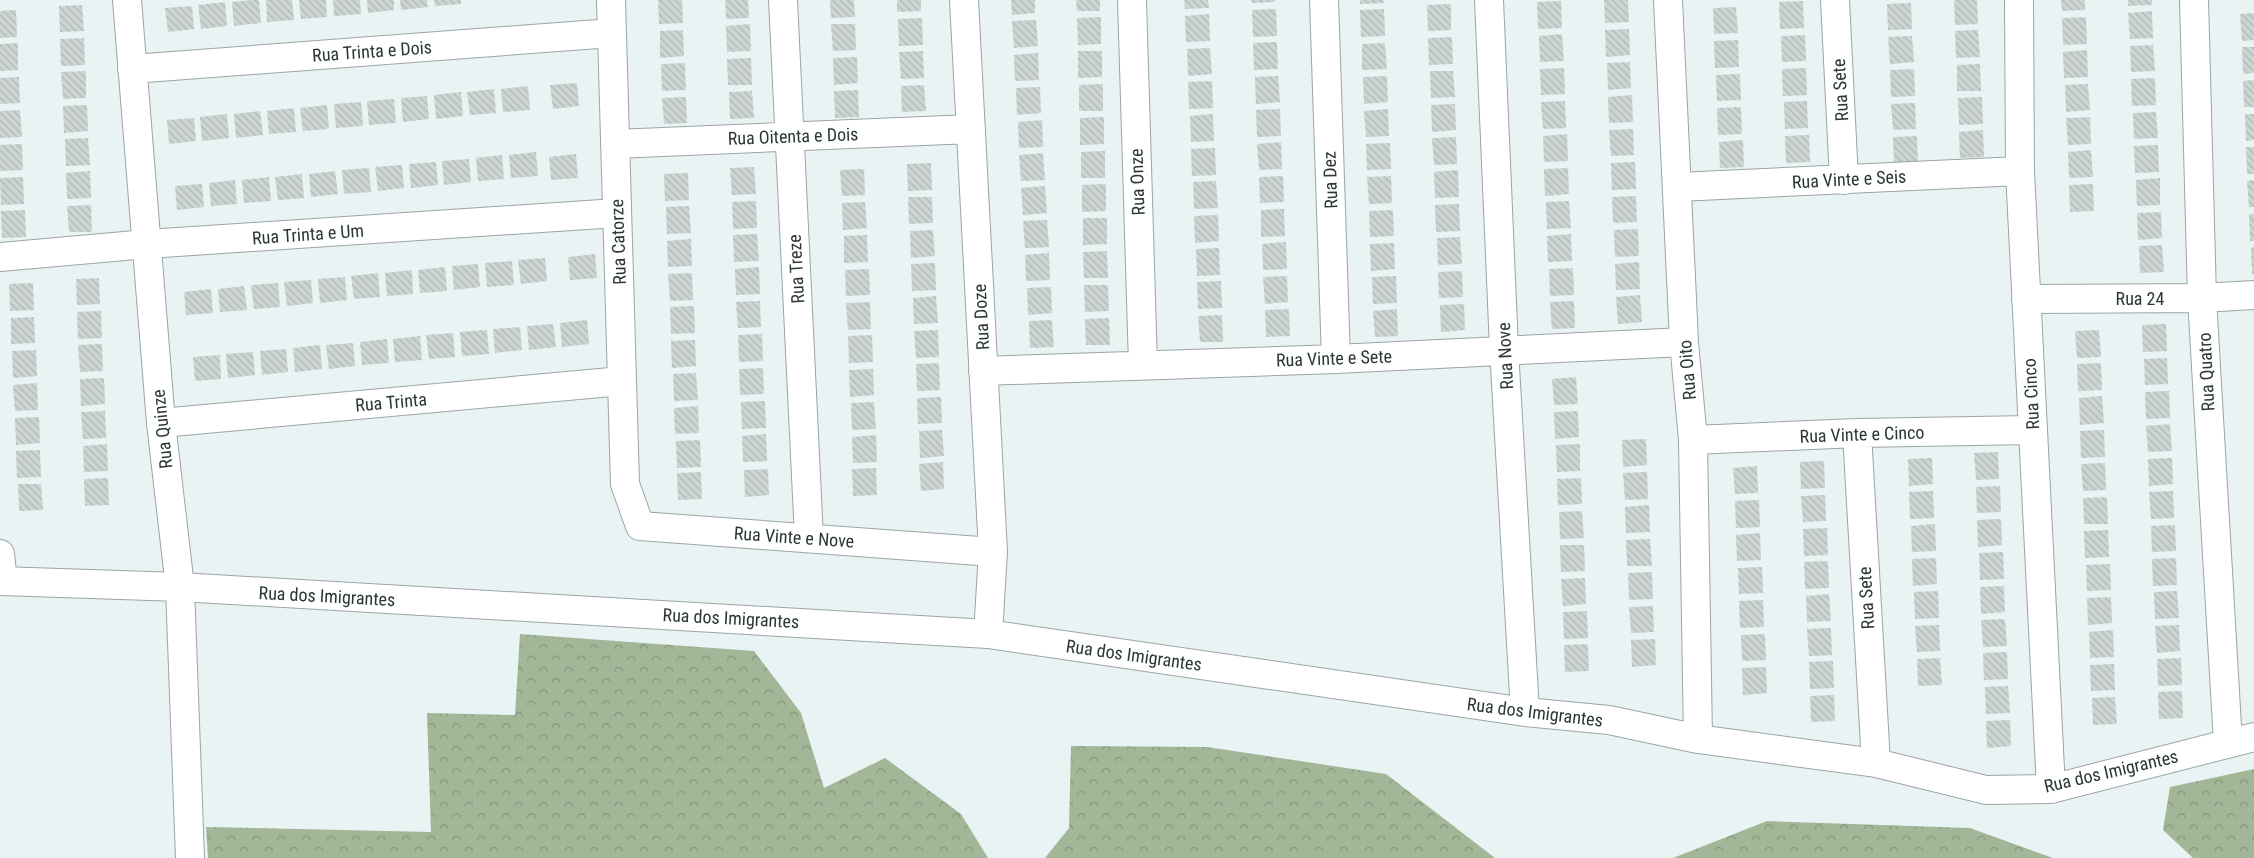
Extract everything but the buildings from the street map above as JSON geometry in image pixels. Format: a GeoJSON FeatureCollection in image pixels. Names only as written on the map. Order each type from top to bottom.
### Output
{"type":"FeatureCollection","features":[{"type":"Feature","properties":{"kind":"street","name":"Rua Quinze"},"geometry":{"type":"LineString","coordinates":[[126,0],[161,423],[180,587],[190,858]]}},
{"type":"Feature","properties":{"kind":"street","name":"Rua Catorze"},"geometry":{"type":"LineString","coordinates":[[611,0],[626,484]]}},
{"type":"Feature","properties":{"kind":"street","name":"Rua Treze"},"geometry":{"type":"LineString","coordinates":[[783,0],[809,538]]}},
{"type":"Feature","properties":{"kind":"street","name":"Rua Doze"},"geometry":{"type":"LineString","coordinates":[[964,0],[993,552],[988,634]]}},
{"type":"Feature","properties":{"kind":"street","name":"Rua Onze"},"geometry":{"type":"LineString","coordinates":[[1132,0],[1143,365]]}},
{"type":"Feature","properties":{"kind":"street","name":"Rua Dez"},"geometry":{"type":"LineString","coordinates":[[1324,0],[1336,359]]}},
{"type":"Feature","properties":{"kind":"street","name":"Rua Nove"},"geometry":{"type":"LineString","coordinates":[[1489,0],[1504,349],[1525,712]]}},
{"type":"Feature","properties":{"kind":"street","name":"Rua Oito"},"geometry":{"type":"LineString","coordinates":[[1668,0],[1684,342],[1693,440],[1698,739]]}},
{"type":"Feature","properties":{"kind":"street","name":"Rua Sete"},"geometry":{"type":"LineString","coordinates":[[1835,0],[1844,180]]}},
{"type":"Feature","properties":{"kind":"street","name":"Rua Cinco"},"geometry":{"type":"LineString","coordinates":[[2019,0],[2020,171],[2051,789]]}},
{"type":"Feature","properties":{"kind":"street","name":"Rua Quatro"},"geometry":{"type":"LineString","coordinates":[[2194,0],[2202,298],[2228,743]]}},
{"type":"Feature","properties":{"kind":"street","name":"Rua Trinta e Dois"},"geometry":{"type":"LineString","coordinates":[[132,69],[612,33]]}},
{"type":"Feature","properties":{"kind":"street","name":"Rua Oitenta e Dois"},"geometry":{"type":"LineString","coordinates":[[615,144],[971,129]]}},
{"type":"Feature","properties":{"kind":"street","name":"Rua Vinte e Seis"},"geometry":{"type":"LineString","coordinates":[[1678,187],[2020,171]]}},
{"type":"Feature","properties":{"kind":"street","name":"Rua Trinta e Um"},"geometry":{"type":"LineString","coordinates":[[0,257],[146,244],[617,213]]}},
{"type":"Feature","properties":{"kind":"street","name":"Rua 24"},"geometry":{"type":"LineString","coordinates":[[2026,298],[2202,298],[2254,295]]}},
{"type":"Feature","properties":{"kind":"street","name":"Rua Vinte e Sete"},"geometry":{"type":"LineString","coordinates":[[984,371],[1336,359],[1504,349],[1684,342]]}},
{"type":"Feature","properties":{"kind":"street","name":"Rua Trinta"},"geometry":{"type":"LineString","coordinates":[[161,423],[622,381]]}},
{"type":"Feature","properties":{"kind":"street","name":"Rua Vinte e Cinco"},"geometry":{"type":"LineString","coordinates":[[1693,440],[1857,433],[2032,430]]}},
{"type":"Feature","properties":{"kind":"street","name":"Rua Sete"},"geometry":{"type":"LineString","coordinates":[[1857,433],[1876,763]]}},
{"type":"Feature","properties":{"kind":"street","name":"Rua Vinte e Nove"},"geometry":{"type":"LineString","coordinates":[[626,484],[640,526],[993,552]]}},
{"type":"Feature","properties":{"kind":"street","name":"Rua dos Imigrantes"},"geometry":{"type":"LineString","coordinates":[[1,572],[180,587],[988,634],[1525,712],[1609,720],[1698,739],[1876,763],[1986,790],[2051,789],[2254,737]]}},
{"type":"Feature","properties":{"kind":"green space"},"geometry":{"type":"Polygon","coordinates":[[[520,634],[754,651],[801,713],[824,788],[885,758],[961,814],[988,858],[208,858],[206,827],[431,832],[427,713],[515,715],[520,634]]]}},
{"type":"Feature","properties":{"kind":"green space"},"geometry":{"type":"Polygon","coordinates":[[[1071,746],[1207,747],[1386,774],[1495,858],[1045,858],[1069,828],[1071,746]]]}},
{"type":"Feature","properties":{"kind":"green space"},"geometry":{"type":"Polygon","coordinates":[[[2254,769],[2254,858],[2193,858],[2163,830],[2170,787],[2254,769]]]}},
{"type":"Feature","properties":{"kind":"green space"},"geometry":{"type":"Polygon","coordinates":[[[1767,821],[1970,828],[2053,858],[1673,858],[1767,821]]]}}]}
